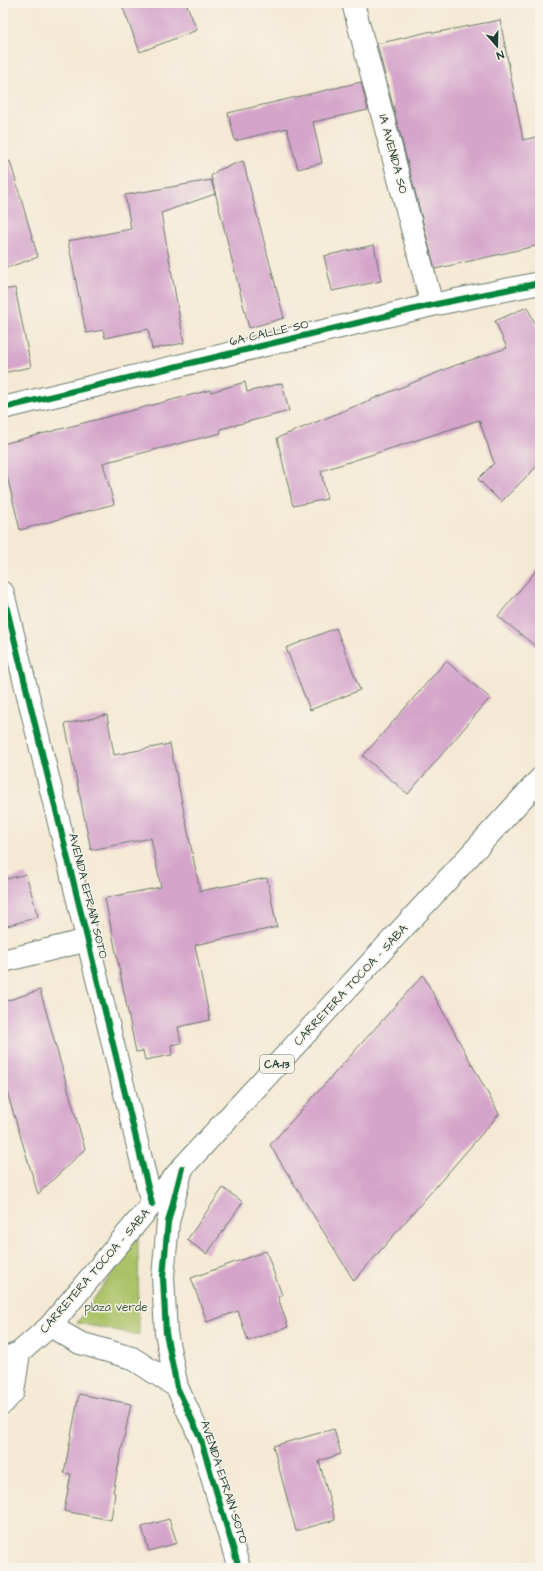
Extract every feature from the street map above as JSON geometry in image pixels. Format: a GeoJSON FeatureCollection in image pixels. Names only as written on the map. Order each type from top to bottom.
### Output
{"type":"FeatureCollection","features":[{"type":"Feature","properties":{"kind":"street","name":"1A AVENIDA SO"},"geometry":{"type":"LineString","coordinates":[[354,3],[432,305]]}},
{"type":"Feature","properties":{"kind":"street","name":"6A CALLE SO"},"geometry":{"type":"LineString","coordinates":[[3,408],[432,305],[540,283]]}},
{"type":"Feature","properties":{"kind":"street","name":"AVENIDA EFRAÍN SOTO"},"geometry":{"type":"LineString","coordinates":[[3,593],[152,1204]]}},
{"type":"Feature","properties":{"kind":"street","name":"CARRETERA TOCOA - SABA"},"geometry":{"type":"LineString","coordinates":[[3,1403],[13,1392],[11,1356],[50,1326],[182,1168],[540,779]]}},
{"type":"Feature","properties":{"kind":"street"},"geometry":{"type":"LineString","coordinates":[[3,961],[88,940]]}},
{"type":"Feature","properties":{"kind":"street","name":"AVENIDA EFRAÍN SOTO"},"geometry":{"type":"LineString","coordinates":[[182,1168],[168,1222],[163,1277],[166,1332],[177,1387],[200,1437],[239,1568]]}},
{"type":"Feature","properties":{"kind":"street"},"geometry":{"type":"LineString","coordinates":[[50,1326],[80,1343],[132,1358],[177,1387]]}},
{"type":"Feature","properties":{"kind":"green space","name":"plaza verde"},"geometry":{"type":"Polygon","coordinates":[[[138,1236],[139,1335],[77,1323],[138,1236]]]}},
{"type":"Feature","properties":{"kind":"building"},"geometry":{"type":"Polygon","coordinates":[[[121,3],[186,3],[197,30],[140,52],[121,3]]]}},
{"type":"Feature","properties":{"kind":"building"},"geometry":{"type":"Polygon","coordinates":[[[500,20],[523,140],[540,136],[540,245],[435,269],[377,44],[432,31],[433,33],[500,20]]]}},
{"type":"Feature","properties":{"kind":"building"},"geometry":{"type":"Polygon","coordinates":[[[361,82],[368,110],[313,122],[322,163],[298,169],[287,128],[235,141],[228,113],[361,82]]]}},
{"type":"Feature","properties":{"kind":"building"},"geometry":{"type":"Polygon","coordinates":[[[10,161],[38,257],[3,269],[3,162],[10,161]]]}},
{"type":"Feature","properties":{"kind":"building"},"geometry":{"type":"Polygon","coordinates":[[[243,161],[284,318],[249,328],[211,176],[218,170],[243,161]]]}},
{"type":"Feature","properties":{"kind":"building"},"geometry":{"type":"Polygon","coordinates":[[[211,180],[215,194],[161,213],[184,343],[152,349],[148,329],[105,338],[103,330],[86,333],[68,241],[131,229],[125,195],[211,180]]]}},
{"type":"Feature","properties":{"kind":"building"},"geometry":{"type":"Polygon","coordinates":[[[374,245],[381,281],[332,291],[324,256],[374,245]]]}},
{"type":"Feature","properties":{"kind":"building"},"geometry":{"type":"Polygon","coordinates":[[[15,288],[31,367],[3,373],[3,290],[15,288]]]}},
{"type":"Feature","properties":{"kind":"building"},"geometry":{"type":"Polygon","coordinates":[[[527,307],[540,334],[540,463],[501,502],[478,479],[494,463],[479,420],[321,471],[327,499],[293,506],[277,438],[456,365],[507,348],[495,321],[527,307]]]}},
{"type":"Feature","properties":{"kind":"building"},"geometry":{"type":"Polygon","coordinates":[[[245,382],[247,392],[282,383],[289,411],[220,429],[221,433],[103,463],[114,504],[20,530],[3,459],[3,444],[210,390],[211,392],[245,382]]]}},
{"type":"Feature","properties":{"kind":"building"},"geometry":{"type":"Polygon","coordinates":[[[540,566],[540,650],[498,616],[540,566]]]}},
{"type":"Feature","properties":{"kind":"building"},"geometry":{"type":"Polygon","coordinates":[[[336,628],[360,690],[310,710],[286,648],[336,628]]]}},
{"type":"Feature","properties":{"kind":"building"},"geometry":{"type":"Polygon","coordinates":[[[446,661],[490,698],[408,794],[363,756],[446,661]]]}},
{"type":"Feature","properties":{"kind":"building"},"geometry":{"type":"Polygon","coordinates":[[[107,715],[114,755],[170,744],[200,891],[267,878],[277,927],[195,945],[210,1020],[178,1027],[181,1043],[171,1045],[172,1055],[145,1060],[143,1051],[136,1052],[105,898],[161,887],[151,838],[91,850],[65,724],[107,715]]]}},
{"type":"Feature","properties":{"kind":"building"},"geometry":{"type":"Polygon","coordinates":[[[26,874],[38,917],[3,927],[3,880],[26,874]]]}},
{"type":"Feature","properties":{"kind":"building"},"geometry":{"type":"Polygon","coordinates":[[[423,975],[499,1114],[354,1281],[270,1145],[423,975]]]}},
{"type":"Feature","properties":{"kind":"building"},"geometry":{"type":"Polygon","coordinates":[[[40,990],[85,1149],[38,1194],[3,1079],[3,1002],[40,990]]]}},
{"type":"Feature","properties":{"kind":"building"},"geometry":{"type":"Polygon","coordinates":[[[223,1188],[243,1202],[207,1254],[187,1240],[223,1188]]]}},
{"type":"Feature","properties":{"kind":"building"},"geometry":{"type":"Polygon","coordinates":[[[266,1251],[282,1295],[278,1297],[288,1327],[248,1341],[238,1311],[207,1322],[191,1278],[266,1251]]]}},
{"type":"Feature","properties":{"kind":"building"},"geometry":{"type":"Polygon","coordinates":[[[79,1394],[131,1404],[113,1492],[115,1493],[111,1520],[64,1511],[71,1474],[64,1473],[79,1394]]]}},
{"type":"Feature","properties":{"kind":"building"},"geometry":{"type":"Polygon","coordinates":[[[334,1429],[341,1454],[319,1461],[335,1520],[296,1531],[273,1446],[334,1429]]]}},
{"type":"Feature","properties":{"kind":"building"},"geometry":{"type":"Polygon","coordinates":[[[169,1519],[177,1543],[149,1551],[142,1527],[169,1519]]]}},
{"type":"Feature","properties":{"kind":"cycle path"},"geometry":{"type":"LineString","coordinates":[[3,408],[432,305],[540,283]]}},
{"type":"Feature","properties":{"kind":"cycle path"},"geometry":{"type":"LineString","coordinates":[[3,593],[152,1204]]}},
{"type":"Feature","properties":{"kind":"cycle path"},"geometry":{"type":"LineString","coordinates":[[182,1168],[168,1222],[163,1277],[166,1333],[177,1387],[200,1437],[239,1568]]}}]}
